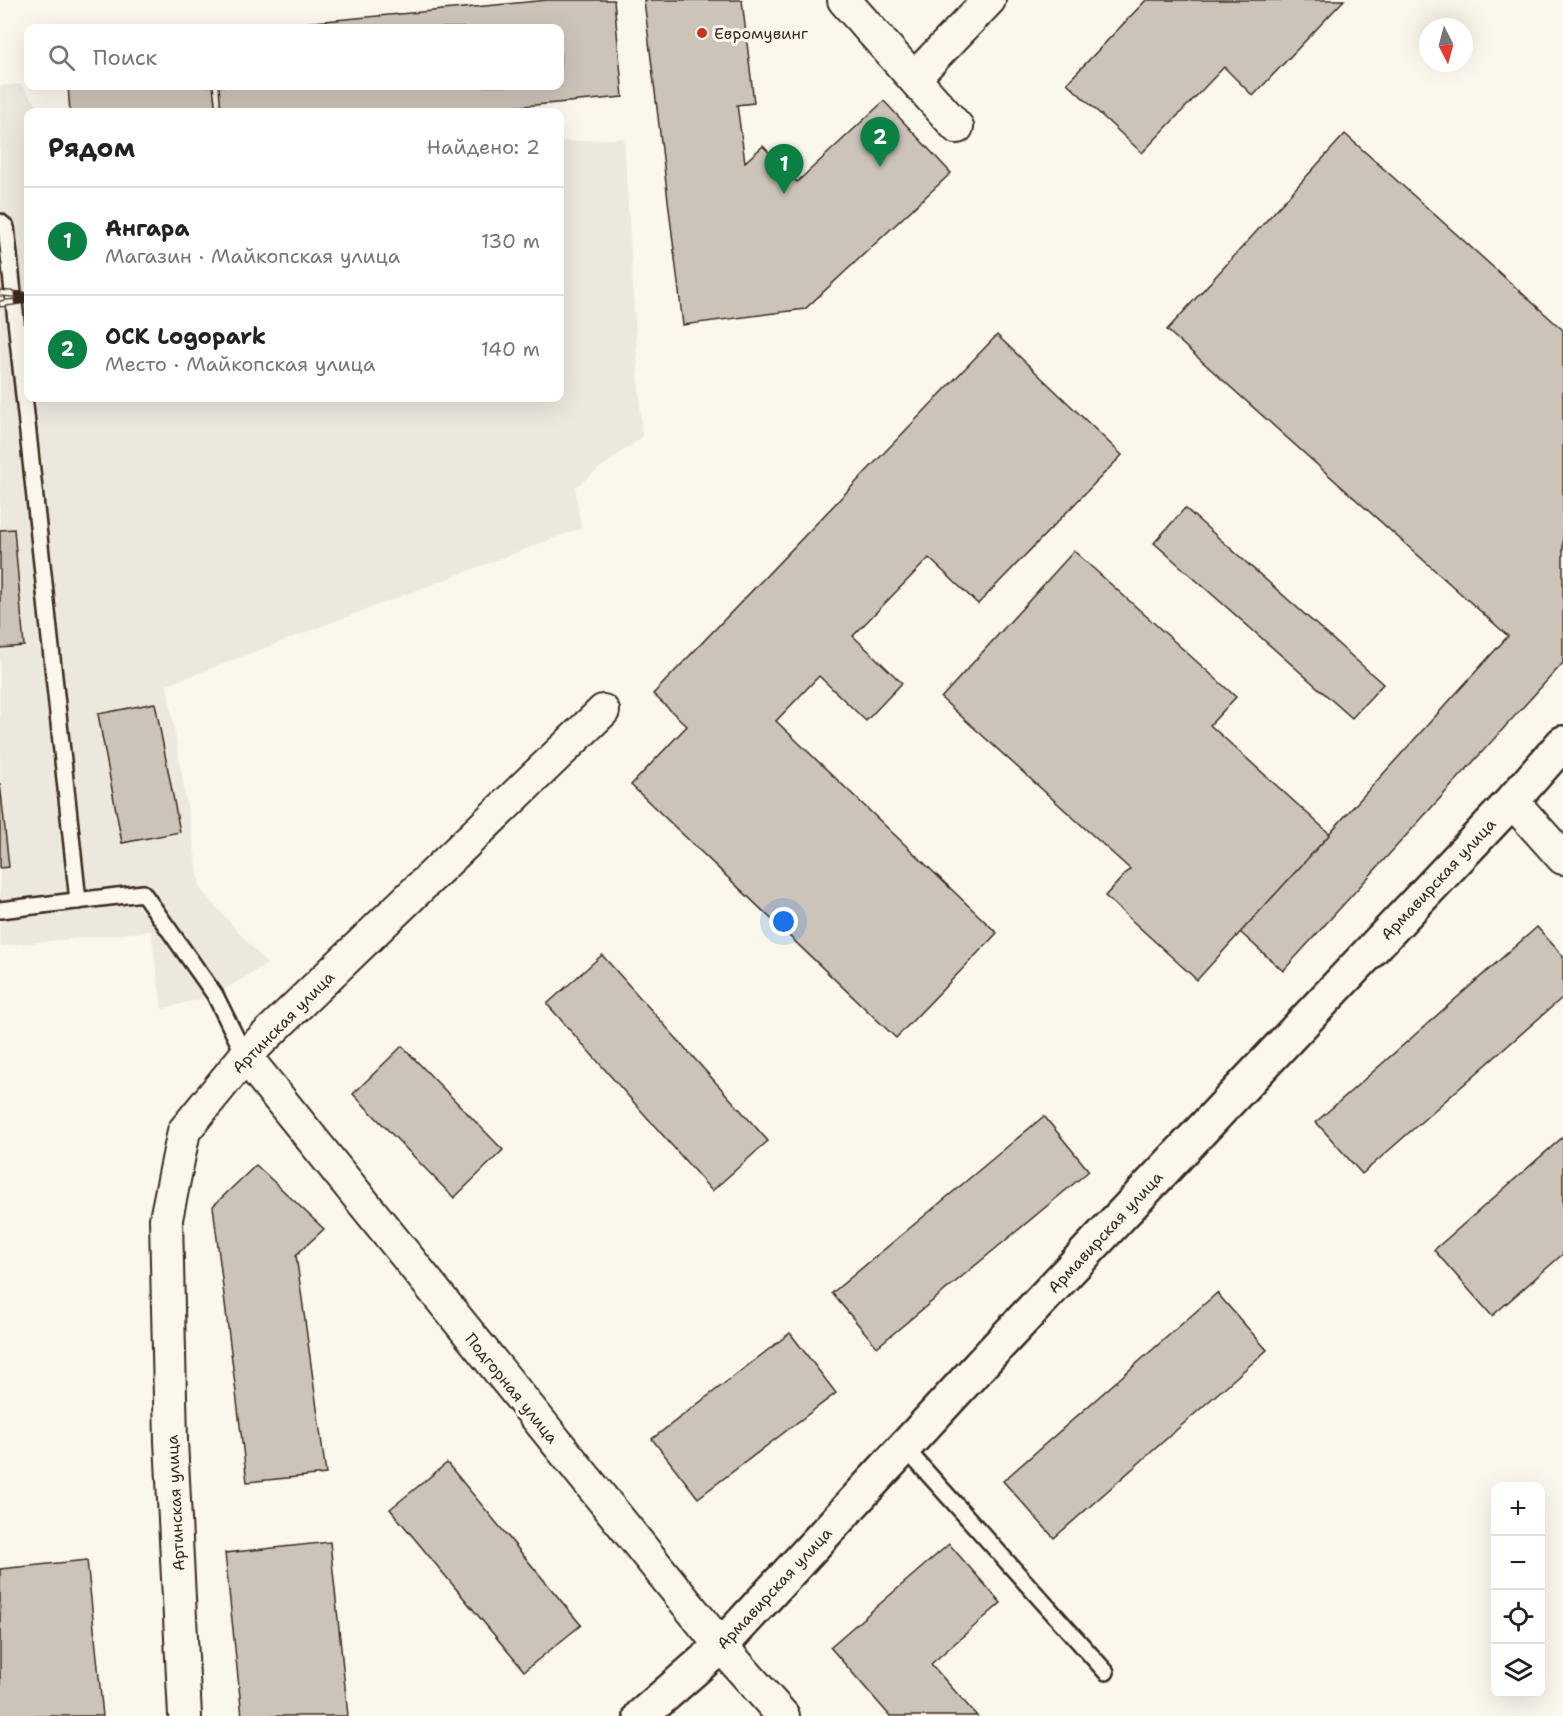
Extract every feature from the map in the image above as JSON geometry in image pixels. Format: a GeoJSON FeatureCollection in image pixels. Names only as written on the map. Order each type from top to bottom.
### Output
{"type":"FeatureCollection","features":[{"type":"Feature","properties":{"kind":"main road","name":"Армавирская улица"},"geometry":{"type":"LineString","coordinates":[[641,1716],[721,1647],[904,1447],[1512,801],[1563,743]]}},
{"type":"Feature","properties":{"kind":"street"},"geometry":{"type":"LineString","coordinates":[[844,0],[915,77],[957,127]]}},
{"type":"Feature","properties":{"kind":"street"},"geometry":{"type":"LineString","coordinates":[[915,77],[989,0]]}},
{"type":"Feature","properties":{"kind":"street","name":"Артинская улица"},"geometry":{"type":"LineString","coordinates":[[185,1716],[171,1441],[166,1219],[184,1131],[245,1056],[603,711]]}},
{"type":"Feature","properties":{"kind":"street"},"geometry":{"type":"LineString","coordinates":[[1512,801],[1563,858]]}},
{"type":"Feature","properties":{"kind":"street","name":"Подгорная улица"},"geometry":{"type":"LineString","coordinates":[[245,1056],[721,1647],[783,1716]]}},
{"type":"Feature","properties":{"kind":"lane"},"geometry":{"type":"LineString","coordinates":[[0,222],[6,227],[24,398]]}},
{"type":"Feature","properties":{"kind":"lane"},"geometry":{"type":"LineString","coordinates":[[24,402],[78,901]]}},
{"type":"Feature","properties":{"kind":"lane"},"geometry":{"type":"LineString","coordinates":[[0,910],[142,893],[215,995],[245,1056]]}},
{"type":"Feature","properties":{"kind":"lane"},"geometry":{"type":"LineString","coordinates":[[904,1447],[1106,1672]]}},
{"type":"Feature","properties":{"kind":"shaded area"},"geometry":{"type":"Polygon","coordinates":[[[20,84],[40,108],[24,108],[24,402],[564,402],[564,142],[624,138],[642,437],[575,487],[581,528],[167,685],[201,890],[267,964],[215,995],[162,1009],[151,931],[0,946],[0,86],[20,84]]]}},
{"type":"Feature","properties":{"kind":"building"},"geometry":{"type":"Polygon","coordinates":[[[548,0],[614,0],[623,97],[501,108],[221,108],[219,90],[564,90],[564,24],[293,24],[548,0]]]}},
{"type":"Feature","properties":{"kind":"building"},"geometry":{"type":"Polygon","coordinates":[[[644,0],[742,0],[754,103],[737,105],[745,162],[763,146],[797,182],[884,101],[951,173],[805,309],[683,325],[644,0]]]}},
{"type":"Feature","properties":{"kind":"building"},"geometry":{"type":"Polygon","coordinates":[[[1146,0],[1344,0],[1253,96],[1224,67],[1142,153],[1067,83],[1146,0]]]}},
{"type":"Feature","properties":{"kind":"building"},"geometry":{"type":"Polygon","coordinates":[[[68,90],[213,90],[216,108],[70,108],[68,90]]]}},
{"type":"Feature","properties":{"kind":"building"},"geometry":{"type":"Polygon","coordinates":[[[1345,134],[1563,330],[1563,663],[1283,971],[1240,932],[1508,636],[1167,330],[1345,134]]]}},
{"type":"Feature","properties":{"kind":"building"},"geometry":{"type":"Polygon","coordinates":[[[997,335],[1122,455],[978,604],[929,558],[853,636],[902,683],[866,721],[819,676],[776,721],[997,933],[896,1038],[631,785],[687,726],[653,694],[997,335]]]}},
{"type":"Feature","properties":{"kind":"building"},"geometry":{"type":"Polygon","coordinates":[[[1185,508],[1383,684],[1352,718],[1154,543],[1185,508]]]}},
{"type":"Feature","properties":{"kind":"building"},"geometry":{"type":"Polygon","coordinates":[[[14,529],[24,646],[0,648],[0,530],[14,529]]]}},
{"type":"Feature","properties":{"kind":"building"},"geometry":{"type":"Polygon","coordinates":[[[1074,551],[1236,697],[1210,725],[1330,834],[1197,980],[1105,896],[1130,869],[941,698],[1074,551]]]}},
{"type":"Feature","properties":{"kind":"building"},"geometry":{"type":"Polygon","coordinates":[[[155,703],[180,832],[122,843],[98,714],[155,703]]]}},
{"type":"Feature","properties":{"kind":"building"},"geometry":{"type":"Polygon","coordinates":[[[0,783],[9,867],[0,868],[0,783]]]}},
{"type":"Feature","properties":{"kind":"building"},"geometry":{"type":"Polygon","coordinates":[[[1537,927],[1563,956],[1563,997],[1362,1174],[1316,1122],[1537,927]]]}},
{"type":"Feature","properties":{"kind":"building"},"geometry":{"type":"Polygon","coordinates":[[[602,955],[768,1141],[712,1191],[547,1004],[602,955]]]}},
{"type":"Feature","properties":{"kind":"building"},"geometry":{"type":"Polygon","coordinates":[[[402,1046],[503,1150],[454,1198],[353,1094],[402,1046]]]}},
{"type":"Feature","properties":{"kind":"building"},"geometry":{"type":"Polygon","coordinates":[[[1044,1116],[1089,1171],[877,1347],[832,1293],[1044,1116]]]}},
{"type":"Feature","properties":{"kind":"building"},"geometry":{"type":"Polygon","coordinates":[[[1563,1137],[1563,1254],[1492,1316],[1434,1250],[1563,1137]]]}},
{"type":"Feature","properties":{"kind":"building"},"geometry":{"type":"Polygon","coordinates":[[[256,1165],[324,1229],[296,1255],[326,1474],[247,1482],[213,1206],[256,1165]]]}},
{"type":"Feature","properties":{"kind":"building"},"geometry":{"type":"Polygon","coordinates":[[[1217,1293],[1267,1350],[1054,1538],[1003,1481],[1217,1293]]]}},
{"type":"Feature","properties":{"kind":"building"},"geometry":{"type":"Polygon","coordinates":[[[790,1333],[836,1393],[698,1498],[652,1439],[790,1333]]]}},
{"type":"Feature","properties":{"kind":"building"},"geometry":{"type":"Polygon","coordinates":[[[447,1463],[581,1625],[524,1671],[390,1509],[447,1463]]]}},
{"type":"Feature","properties":{"kind":"building"},"geometry":{"type":"Polygon","coordinates":[[[330,1542],[348,1716],[242,1716],[225,1553],[330,1542]]]}},
{"type":"Feature","properties":{"kind":"building"},"geometry":{"type":"Polygon","coordinates":[[[949,1544],[1001,1603],[931,1664],[977,1716],[890,1716],[830,1647],[949,1544]]]}},
{"type":"Feature","properties":{"kind":"building"},"geometry":{"type":"Polygon","coordinates":[[[87,1560],[103,1716],[0,1716],[0,1569],[87,1560]]]}},
{"type":"Feature","properties":{"kind":"railway"},"geometry":{"type":"LineString","coordinates":[[0,293],[24,295]]}},
{"type":"Feature","properties":{"kind":"railway"},"geometry":{"type":"LineString","coordinates":[[0,304],[24,301]]}},
{"type":"Feature","properties":{"kind":"place","name":"Евромувинг"},"geometry":{"type":"Point","coordinates":[702,33]}},
{"type":"Feature","properties":{"kind":"place","name":"ОСК Logopark"},"geometry":{"type":"Point","coordinates":[880,167]}},
{"type":"Feature","properties":{"kind":"place","name":"Ангара"},"geometry":{"type":"Point","coordinates":[784,194]}}]}
